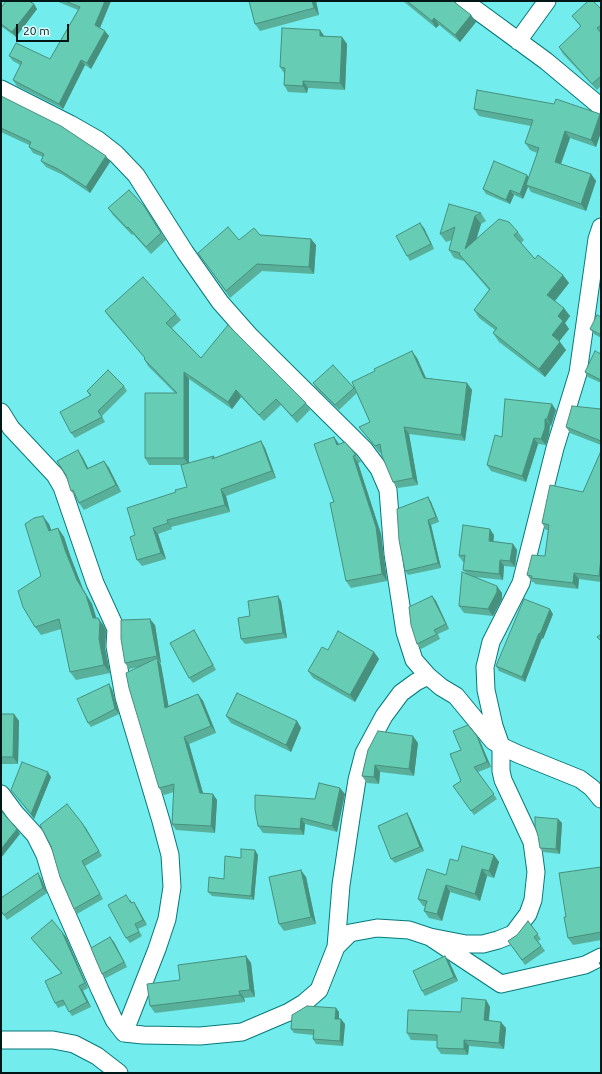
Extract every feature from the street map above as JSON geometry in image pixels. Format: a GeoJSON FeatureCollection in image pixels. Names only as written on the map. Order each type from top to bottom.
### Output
{"type":"FeatureCollection","features":[{"type":"Feature","properties":{"kind":"street"},"geometry":{"type":"LineString","coordinates":[[464,1],[546,61],[601,107]]}},
{"type":"Feature","properties":{"kind":"street"},"geometry":{"type":"LineString","coordinates":[[518,41],[547,1]]}},
{"type":"Feature","properties":{"kind":"street"},"geometry":{"type":"LineString","coordinates":[[1,89],[70,124],[98,140],[116,154],[136,175],[185,252],[220,302],[264,351],[364,449],[379,468],[388,490],[393,554],[405,632],[414,660],[428,676],[441,687],[456,696],[493,741],[501,746],[580,779],[592,788],[601,799]]}},
{"type":"Feature","properties":{"kind":"street"},"geometry":{"type":"LineString","coordinates":[[336,946],[350,933],[377,928],[409,930],[466,944],[483,944],[513,934],[528,914],[533,900],[535,886],[535,858],[532,842],[500,771],[501,746],[494,726],[486,690],[485,667],[491,642],[521,583],[555,448],[578,373],[597,239],[601,227]]}},
{"type":"Feature","properties":{"kind":"street"},"geometry":{"type":"LineString","coordinates":[[1,412],[11,428],[55,475],[62,487],[95,583],[116,629],[115,646],[124,697],[170,855],[172,887],[167,919],[158,949],[124,1032]]}},
{"type":"Feature","properties":{"kind":"street"},"geometry":{"type":"LineString","coordinates":[[1,794],[15,813],[35,835],[45,855],[54,885],[100,990],[114,1020],[124,1032],[143,1035],[200,1036],[242,1032],[289,1012],[304,1003],[319,990],[336,946],[351,818],[357,780],[364,753],[384,716],[401,693],[416,682],[428,676]]}},
{"type":"Feature","properties":{"kind":"street"},"geometry":{"type":"LineString","coordinates":[[430,936],[500,984],[585,965],[601,957]]}},
{"type":"Feature","properties":{"kind":"street"},"geometry":{"type":"LineString","coordinates":[[1,1040],[53,1040],[74,1044],[97,1056],[119,1073]]}},
{"type":"Feature","properties":{"kind":"building"},"geometry":{"type":"Polygon","coordinates":[[[6,1],[29,1],[34,4],[12,32],[1,24],[1,8],[6,1]]]}},
{"type":"Feature","properties":{"kind":"building"},"geometry":{"type":"Polygon","coordinates":[[[65,1],[105,1],[95,25],[105,31],[87,63],[81,60],[59,104],[13,80],[22,62],[9,56],[16,43],[50,59],[80,7],[65,1]]]}},
{"type":"Feature","properties":{"kind":"building"},"geometry":{"type":"Polygon","coordinates":[[[249,1],[312,1],[314,8],[255,24],[249,1]]]}},
{"type":"Feature","properties":{"kind":"building"},"geometry":{"type":"Polygon","coordinates":[[[407,1],[453,1],[471,15],[455,35],[434,18],[432,21],[407,1]]]}},
{"type":"Feature","properties":{"kind":"building"},"geometry":{"type":"Polygon","coordinates":[[[588,1],[593,1],[601,9],[601,25],[597,28],[601,33],[601,76],[592,84],[559,47],[581,26],[572,16],[588,1]]]}},
{"type":"Feature","properties":{"kind":"building"},"geometry":{"type":"Polygon","coordinates":[[[282,28],[320,30],[320,36],[342,37],[340,83],[303,81],[303,86],[284,85],[285,68],[280,67],[282,28]]]}},
{"type":"Feature","properties":{"kind":"building"},"geometry":{"type":"Polygon","coordinates":[[[477,90],[554,104],[556,99],[600,114],[591,140],[565,131],[555,162],[591,174],[581,204],[526,185],[539,148],[525,143],[533,120],[474,109],[477,90]]]}},
{"type":"Feature","properties":{"kind":"building"},"geometry":{"type":"Polygon","coordinates":[[[1,96],[61,126],[106,156],[86,187],[58,169],[41,161],[44,154],[29,147],[31,142],[1,128],[1,96]]]}},
{"type":"Feature","properties":{"kind":"building"},"geometry":{"type":"Polygon","coordinates":[[[494,161],[527,175],[520,194],[510,190],[506,200],[483,189],[494,161]]]}},
{"type":"Feature","properties":{"kind":"building"},"geometry":{"type":"Polygon","coordinates":[[[129,190],[144,206],[161,233],[146,247],[108,208],[129,190]]]}},
{"type":"Feature","properties":{"kind":"building"},"geometry":{"type":"Polygon","coordinates":[[[449,204],[481,213],[475,216],[465,249],[499,219],[509,222],[518,232],[514,235],[535,259],[538,255],[563,275],[547,295],[564,308],[558,316],[563,321],[552,335],[560,342],[539,369],[493,333],[497,328],[474,310],[490,289],[459,254],[460,253],[449,250],[455,227],[440,234],[449,204]]]}},
{"type":"Feature","properties":{"kind":"building"},"geometry":{"type":"Polygon","coordinates":[[[420,223],[431,244],[407,256],[396,236],[420,223]]]}},
{"type":"Feature","properties":{"kind":"building"},"geometry":{"type":"Polygon","coordinates":[[[228,227],[239,240],[254,228],[260,235],[311,239],[309,267],[257,264],[226,291],[198,253],[228,227]]]}},
{"type":"Feature","properties":{"kind":"building"},"geometry":{"type":"Polygon","coordinates":[[[143,277],[176,314],[166,323],[201,358],[228,325],[306,403],[292,416],[276,399],[259,415],[236,390],[228,402],[184,372],[184,458],[145,458],[145,393],[177,393],[144,359],[145,358],[105,311],[143,277]]]}},
{"type":"Feature","properties":{"kind":"building"},"geometry":{"type":"Polygon","coordinates":[[[597,315],[601,317],[601,335],[590,329],[597,315]]]}},
{"type":"Feature","properties":{"kind":"building"},"geometry":{"type":"Polygon","coordinates":[[[412,351],[424,378],[467,383],[461,435],[404,427],[413,478],[393,482],[382,456],[380,444],[375,446],[359,427],[370,422],[352,382],[375,371],[374,369],[412,351]]]}},
{"type":"Feature","properties":{"kind":"building"},"geometry":{"type":"Polygon","coordinates":[[[595,351],[601,354],[601,380],[585,372],[595,351]]]}},
{"type":"Feature","properties":{"kind":"building"},"geometry":{"type":"Polygon","coordinates":[[[333,365],[354,388],[335,405],[313,383],[333,365]]]}},
{"type":"Feature","properties":{"kind":"building"},"geometry":{"type":"Polygon","coordinates":[[[108,370],[124,386],[98,411],[102,417],[71,433],[60,412],[91,395],[87,391],[108,370]]]}},
{"type":"Feature","properties":{"kind":"building"},"geometry":{"type":"Polygon","coordinates":[[[505,399],[552,404],[547,419],[545,419],[545,428],[541,439],[534,438],[522,476],[487,465],[495,435],[502,437],[505,399]]]}},
{"type":"Feature","properties":{"kind":"building"},"geometry":{"type":"Polygon","coordinates":[[[572,406],[601,409],[601,441],[566,427],[572,406]]]}},
{"type":"Feature","properties":{"kind":"building"},"geometry":{"type":"Polygon","coordinates":[[[334,437],[337,445],[345,442],[356,455],[353,456],[376,527],[382,574],[346,581],[330,503],[334,502],[314,444],[334,437]]]}},
{"type":"Feature","properties":{"kind":"building"},"geometry":{"type":"Polygon","coordinates":[[[261,441],[272,471],[221,489],[225,505],[167,520],[168,523],[153,528],[161,553],[137,560],[130,537],[135,535],[127,508],[187,487],[181,465],[214,456],[212,459],[261,441]]]}},
{"type":"Feature","properties":{"kind":"building"},"geometry":{"type":"Polygon","coordinates":[[[78,450],[87,469],[104,461],[116,485],[79,503],[73,490],[71,491],[66,475],[57,461],[78,450]]]}},
{"type":"Feature","properties":{"kind":"building"},"geometry":{"type":"Polygon","coordinates":[[[601,451],[601,557],[599,576],[574,573],[573,583],[531,578],[532,576],[527,575],[532,555],[545,556],[549,525],[542,523],[550,485],[583,492],[601,451]]]}},
{"type":"Feature","properties":{"kind":"building"},"geometry":{"type":"Polygon","coordinates":[[[428,497],[436,517],[428,520],[438,563],[405,571],[399,540],[397,509],[428,497]]]}},
{"type":"Feature","properties":{"kind":"building"},"geometry":{"type":"Polygon","coordinates":[[[43,516],[49,531],[58,528],[77,580],[86,595],[93,618],[98,618],[100,622],[99,639],[104,665],[70,672],[59,619],[35,627],[23,607],[18,591],[41,576],[25,524],[34,518],[43,516]]]}},
{"type":"Feature","properties":{"kind":"building"},"geometry":{"type":"Polygon","coordinates":[[[463,525],[490,529],[489,541],[513,544],[510,561],[500,560],[499,574],[463,570],[465,555],[459,556],[463,525]]]}},
{"type":"Feature","properties":{"kind":"building"},"geometry":{"type":"Polygon","coordinates":[[[462,572],[497,586],[497,592],[488,609],[459,606],[462,572]]]}},
{"type":"Feature","properties":{"kind":"building"},"geometry":{"type":"Polygon","coordinates":[[[278,596],[283,633],[241,639],[238,618],[250,616],[248,601],[278,596]]]}},
{"type":"Feature","properties":{"kind":"building"},"geometry":{"type":"Polygon","coordinates":[[[432,596],[446,624],[434,630],[437,634],[417,644],[411,625],[409,607],[432,596]]]}},
{"type":"Feature","properties":{"kind":"building"},"geometry":{"type":"Polygon","coordinates":[[[524,599],[550,609],[522,677],[496,666],[524,599]]]}},
{"type":"Feature","properties":{"kind":"building"},"geometry":{"type":"Polygon","coordinates":[[[150,619],[157,656],[125,663],[121,639],[121,620],[150,619]]]}},
{"type":"Feature","properties":{"kind":"building"},"geometry":{"type":"Polygon","coordinates":[[[194,630],[213,665],[189,678],[170,643],[194,630]]]}},
{"type":"Feature","properties":{"kind":"building"},"geometry":{"type":"Polygon","coordinates":[[[338,631],[374,652],[350,695],[308,671],[322,647],[328,650],[338,631]]]}},
{"type":"Feature","properties":{"kind":"building"},"geometry":{"type":"Polygon","coordinates":[[[601,634],[601,641],[597,637],[601,634]]]}},
{"type":"Feature","properties":{"kind":"building"},"geometry":{"type":"Polygon","coordinates":[[[157,658],[165,708],[198,694],[211,726],[184,737],[200,793],[213,794],[211,826],[172,824],[174,784],[159,788],[129,688],[126,673],[157,658]]]}},
{"type":"Feature","properties":{"kind":"building"},"geometry":{"type":"Polygon","coordinates":[[[109,684],[115,709],[88,723],[77,699],[109,684]]]}},
{"type":"Feature","properties":{"kind":"building"},"geometry":{"type":"Polygon","coordinates":[[[237,693],[297,721],[286,745],[226,716],[237,693]]]}},
{"type":"Feature","properties":{"kind":"building"},"geometry":{"type":"Polygon","coordinates":[[[1,714],[14,714],[13,757],[1,757],[1,714]]]}},
{"type":"Feature","properties":{"kind":"building"},"geometry":{"type":"Polygon","coordinates":[[[468,725],[477,736],[487,762],[474,767],[494,794],[471,811],[453,786],[461,781],[450,754],[461,750],[453,731],[468,725]]]}},
{"type":"Feature","properties":{"kind":"building"},"geometry":{"type":"Polygon","coordinates":[[[378,731],[413,736],[409,769],[375,765],[374,777],[362,776],[368,750],[378,731]]]}},
{"type":"Feature","properties":{"kind":"building"},"geometry":{"type":"Polygon","coordinates":[[[22,762],[48,772],[31,814],[11,790],[22,762]]]}},
{"type":"Feature","properties":{"kind":"building"},"geometry":{"type":"Polygon","coordinates":[[[319,783],[340,788],[332,826],[301,818],[300,829],[258,826],[255,809],[255,795],[315,799],[319,783]]]}},
{"type":"Feature","properties":{"kind":"building"},"geometry":{"type":"Polygon","coordinates":[[[67,804],[82,823],[99,851],[82,861],[100,894],[74,909],[60,877],[51,846],[40,825],[67,804]]]}},
{"type":"Feature","properties":{"kind":"building"},"geometry":{"type":"Polygon","coordinates":[[[2,812],[17,829],[1,849],[1,813],[2,812]]]}},
{"type":"Feature","properties":{"kind":"building"},"geometry":{"type":"Polygon","coordinates":[[[407,813],[420,847],[391,859],[378,826],[407,813]]]}},
{"type":"Feature","properties":{"kind":"building"},"geometry":{"type":"Polygon","coordinates":[[[535,817],[558,819],[556,849],[540,848],[535,826],[535,817]]]}},
{"type":"Feature","properties":{"kind":"building"},"geometry":{"type":"Polygon","coordinates":[[[462,846],[494,855],[489,871],[482,869],[475,894],[446,885],[437,914],[424,911],[427,901],[418,899],[427,869],[446,875],[450,859],[458,861],[462,846]]]}},
{"type":"Feature","properties":{"kind":"building"},"geometry":{"type":"Polygon","coordinates":[[[241,849],[255,850],[251,896],[208,892],[209,877],[224,879],[225,856],[241,858],[241,849]]]}},
{"type":"Feature","properties":{"kind":"building"},"geometry":{"type":"Polygon","coordinates":[[[601,867],[601,932],[568,938],[559,873],[601,867]]]}},
{"type":"Feature","properties":{"kind":"building"},"geometry":{"type":"Polygon","coordinates":[[[301,870],[311,917],[279,924],[269,877],[301,870]]]}},
{"type":"Feature","properties":{"kind":"building"},"geometry":{"type":"Polygon","coordinates":[[[38,873],[43,888],[4,915],[1,911],[1,898],[38,873]]]}},
{"type":"Feature","properties":{"kind":"building"},"geometry":{"type":"Polygon","coordinates":[[[126,895],[131,903],[134,902],[143,920],[135,924],[139,932],[126,938],[108,905],[126,895]]]}},
{"type":"Feature","properties":{"kind":"building"},"geometry":{"type":"Polygon","coordinates":[[[52,920],[62,932],[85,983],[79,986],[87,1002],[69,1012],[63,1000],[55,1003],[45,981],[62,973],[31,938],[52,920]]]}},
{"type":"Feature","properties":{"kind":"building"},"geometry":{"type":"Polygon","coordinates":[[[528,921],[538,934],[534,937],[541,946],[522,960],[508,941],[517,935],[528,921]]]}},
{"type":"Feature","properties":{"kind":"building"},"geometry":{"type":"Polygon","coordinates":[[[110,937],[124,962],[102,974],[91,948],[110,937]]]}},
{"type":"Feature","properties":{"kind":"building"},"geometry":{"type":"Polygon","coordinates":[[[246,956],[250,990],[239,991],[240,995],[150,1006],[147,984],[180,980],[178,965],[246,956]]]}},
{"type":"Feature","properties":{"kind":"building"},"geometry":{"type":"Polygon","coordinates":[[[445,956],[454,977],[422,991],[413,971],[445,956]]]}},
{"type":"Feature","properties":{"kind":"building"},"geometry":{"type":"Polygon","coordinates":[[[462,998],[486,1000],[484,1020],[501,1022],[499,1043],[464,1040],[464,1049],[437,1048],[437,1035],[407,1033],[408,1010],[461,1012],[462,998]]]}},
{"type":"Feature","properties":{"kind":"building"},"geometry":{"type":"Polygon","coordinates":[[[307,1006],[336,1008],[335,1019],[341,1019],[340,1041],[313,1039],[314,1030],[291,1029],[292,1015],[307,1006]]]}}]}
